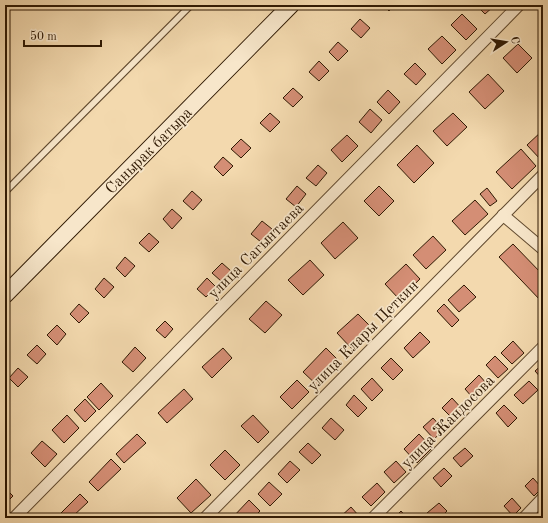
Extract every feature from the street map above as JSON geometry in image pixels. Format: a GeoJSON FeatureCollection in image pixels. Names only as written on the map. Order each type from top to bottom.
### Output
{"type":"FeatureCollection","features":[{"type":"Feature","properties":{"kind":"street","name":"Санырак батыра"},"geometry":{"type":"LineString","coordinates":[[5,294],[291,5]]}},
{"type":"Feature","properties":{"kind":"street","name":"улица Сагынтаева"},"geometry":{"type":"LineString","coordinates":[[14,518],[519,5]]}},
{"type":"Feature","properties":{"kind":"street","name":"улица Клары Цеткин"},"geometry":{"type":"LineString","coordinates":[[205,518],[543,174]]}},
{"type":"Feature","properties":{"kind":"street"},"geometry":{"type":"LineString","coordinates":[[503,215],[543,249]]}},
{"type":"Feature","properties":{"kind":"street","name":"улица Жандосова"},"geometry":{"type":"LineString","coordinates":[[373,518],[543,347]]}},
{"type":"Feature","properties":{"kind":"street"},"geometry":{"type":"LineString","coordinates":[[524,518],[543,498]]}},
{"type":"Feature","properties":{"kind":"lane"},"geometry":{"type":"LineString","coordinates":[[5,192],[190,5]]}},
{"type":"Feature","properties":{"kind":"building"},"geometry":{"type":"Polygon","coordinates":[[[383,5],[394,5],[389,11],[383,5]]]}},
{"type":"Feature","properties":{"kind":"building"},"geometry":{"type":"Polygon","coordinates":[[[476,5],[493,5],[494,6],[485,14],[476,5]]]}},
{"type":"Feature","properties":{"kind":"building"},"geometry":{"type":"Polygon","coordinates":[[[462,14],[477,29],[466,40],[451,25],[462,14]]]}},
{"type":"Feature","properties":{"kind":"building"},"geometry":{"type":"Polygon","coordinates":[[[360,19],[370,28],[361,38],[351,29],[360,19]]]}},
{"type":"Feature","properties":{"kind":"building"},"geometry":{"type":"Polygon","coordinates":[[[442,36],[456,50],[442,64],[428,49],[442,36]]]}},
{"type":"Feature","properties":{"kind":"building"},"geometry":{"type":"Polygon","coordinates":[[[338,42],[348,51],[338,61],[329,52],[338,42]]]}},
{"type":"Feature","properties":{"kind":"building"},"geometry":{"type":"Polygon","coordinates":[[[518,44],[532,58],[517,73],[503,58],[518,44]]]}},
{"type":"Feature","properties":{"kind":"building"},"geometry":{"type":"Polygon","coordinates":[[[319,61],[329,71],[319,81],[309,72],[319,61]]]}},
{"type":"Feature","properties":{"kind":"building"},"geometry":{"type":"Polygon","coordinates":[[[415,63],[426,74],[416,85],[404,74],[415,63]]]}},
{"type":"Feature","properties":{"kind":"building"},"geometry":{"type":"Polygon","coordinates":[[[488,74],[504,91],[485,109],[469,92],[488,74]]]}},
{"type":"Feature","properties":{"kind":"building"},"geometry":{"type":"Polygon","coordinates":[[[293,88],[303,97],[293,107],[283,98],[293,88]]]}},
{"type":"Feature","properties":{"kind":"building"},"geometry":{"type":"Polygon","coordinates":[[[388,90],[400,102],[389,114],[377,102],[388,90]]]}},
{"type":"Feature","properties":{"kind":"building"},"geometry":{"type":"Polygon","coordinates":[[[370,109],[382,120],[371,133],[359,122],[370,109]]]}},
{"type":"Feature","properties":{"kind":"building"},"geometry":{"type":"Polygon","coordinates":[[[270,113],[280,122],[270,132],[260,123],[270,113]]]}},
{"type":"Feature","properties":{"kind":"building"},"geometry":{"type":"Polygon","coordinates":[[[453,113],[467,127],[447,146],[433,131],[453,113]]]}},
{"type":"Feature","properties":{"kind":"building"},"geometry":{"type":"Polygon","coordinates":[[[542,131],[543,158],[541,160],[527,145],[542,131]]]}},
{"type":"Feature","properties":{"kind":"building"},"geometry":{"type":"Polygon","coordinates":[[[347,135],[358,146],[342,162],[331,150],[347,135]]]}},
{"type":"Feature","properties":{"kind":"building"},"geometry":{"type":"Polygon","coordinates":[[[241,139],[251,148],[241,158],[231,149],[241,139]]]}},
{"type":"Feature","properties":{"kind":"building"},"geometry":{"type":"Polygon","coordinates":[[[417,145],[434,163],[414,183],[397,165],[417,145]]]}},
{"type":"Feature","properties":{"kind":"building"},"geometry":{"type":"Polygon","coordinates":[[[521,149],[536,166],[512,189],[496,172],[521,149]]]}},
{"type":"Feature","properties":{"kind":"building"},"geometry":{"type":"Polygon","coordinates":[[[223,157],[233,166],[223,176],[214,167],[223,157]]]}},
{"type":"Feature","properties":{"kind":"building"},"geometry":{"type":"Polygon","coordinates":[[[318,165],[327,173],[316,186],[306,178],[318,165]]]}},
{"type":"Feature","properties":{"kind":"building"},"geometry":{"type":"Polygon","coordinates":[[[297,186],[306,194],[296,207],[286,199],[297,186]]]}},
{"type":"Feature","properties":{"kind":"building"},"geometry":{"type":"Polygon","coordinates":[[[379,186],[394,201],[379,216],[364,201],[379,186]]]}},
{"type":"Feature","properties":{"kind":"building"},"geometry":{"type":"Polygon","coordinates":[[[487,188],[497,201],[490,206],[480,194],[487,188]]]}},
{"type":"Feature","properties":{"kind":"building"},"geometry":{"type":"Polygon","coordinates":[[[192,191],[202,200],[193,210],[183,201],[192,191]]]}},
{"type":"Feature","properties":{"kind":"building"},"geometry":{"type":"Polygon","coordinates":[[[475,200],[488,214],[465,235],[452,221],[475,200]]]}},
{"type":"Feature","properties":{"kind":"building"},"geometry":{"type":"Polygon","coordinates":[[[172,209],[182,218],[172,229],[163,219],[172,209]]]}},
{"type":"Feature","properties":{"kind":"building"},"geometry":{"type":"Polygon","coordinates":[[[262,221],[272,229],[261,242],[251,234],[262,221]]]}},
{"type":"Feature","properties":{"kind":"building"},"geometry":{"type":"Polygon","coordinates":[[[343,222],[358,238],[335,259],[321,243],[343,222]]]}},
{"type":"Feature","properties":{"kind":"building"},"geometry":{"type":"Polygon","coordinates":[[[149,233],[159,242],[149,252],[139,243],[149,233]]]}},
{"type":"Feature","properties":{"kind":"building"},"geometry":{"type":"Polygon","coordinates":[[[433,236],[446,250],[426,269],[413,255],[433,236]]]}},
{"type":"Feature","properties":{"kind":"building"},"geometry":{"type":"Polygon","coordinates":[[[513,244],[543,275],[542,302],[499,257],[513,244]]]}},
{"type":"Feature","properties":{"kind":"building"},"geometry":{"type":"Polygon","coordinates":[[[125,257],[135,266],[125,277],[116,268],[125,257]]]}},
{"type":"Feature","properties":{"kind":"building"},"geometry":{"type":"Polygon","coordinates":[[[310,260],[324,275],[303,295],[288,280],[310,260]]]}},
{"type":"Feature","properties":{"kind":"building"},"geometry":{"type":"Polygon","coordinates":[[[222,263],[231,271],[221,281],[212,273],[222,263]]]}},
{"type":"Feature","properties":{"kind":"building"},"geometry":{"type":"Polygon","coordinates":[[[406,264],[420,279],[399,299],[385,284],[406,264]]]}},
{"type":"Feature","properties":{"kind":"building"},"geometry":{"type":"Polygon","coordinates":[[[104,278],[114,287],[104,298],[95,289],[104,278]]]}},
{"type":"Feature","properties":{"kind":"building"},"geometry":{"type":"Polygon","coordinates":[[[207,278],[216,287],[206,297],[197,289],[207,278]]]}},
{"type":"Feature","properties":{"kind":"building"},"geometry":{"type":"Polygon","coordinates":[[[464,285],[476,297],[459,312],[448,300],[464,285]]]}},
{"type":"Feature","properties":{"kind":"building"},"geometry":{"type":"Polygon","coordinates":[[[266,301],[282,315],[265,333],[249,319],[266,301]]]}},
{"type":"Feature","properties":{"kind":"building"},"geometry":{"type":"Polygon","coordinates":[[[79,304],[89,313],[79,323],[70,314],[79,304]]]}},
{"type":"Feature","properties":{"kind":"building"},"geometry":{"type":"Polygon","coordinates":[[[444,304],[459,320],[452,327],[437,311],[444,304]]]}},
{"type":"Feature","properties":{"kind":"building"},"geometry":{"type":"Polygon","coordinates":[[[358,314],[373,329],[352,349],[337,333],[358,314]]]}},
{"type":"Feature","properties":{"kind":"building"},"geometry":{"type":"Polygon","coordinates":[[[165,321],[173,329],[165,338],[156,330],[165,321]]]}},
{"type":"Feature","properties":{"kind":"building"},"geometry":{"type":"Polygon","coordinates":[[[57,325],[66,334],[57,345],[47,335],[57,325]]]}},
{"type":"Feature","properties":{"kind":"building"},"geometry":{"type":"Polygon","coordinates":[[[420,332],[430,342],[413,358],[404,348],[420,332]]]}},
{"type":"Feature","properties":{"kind":"building"},"geometry":{"type":"Polygon","coordinates":[[[513,341],[524,353],[512,364],[501,353],[513,341]]]}},
{"type":"Feature","properties":{"kind":"building"},"geometry":{"type":"Polygon","coordinates":[[[37,345],[46,354],[37,364],[27,355],[37,345]]]}},
{"type":"Feature","properties":{"kind":"building"},"geometry":{"type":"Polygon","coordinates":[[[135,347],[146,358],[133,372],[122,362],[135,347]]]}},
{"type":"Feature","properties":{"kind":"building"},"geometry":{"type":"Polygon","coordinates":[[[223,348],[232,358],[212,378],[202,367],[223,348]]]}},
{"type":"Feature","properties":{"kind":"building"},"geometry":{"type":"Polygon","coordinates":[[[326,348],[342,364],[319,387],[303,372],[326,348]]]}},
{"type":"Feature","properties":{"kind":"building"},"geometry":{"type":"Polygon","coordinates":[[[495,356],[508,369],[498,378],[486,365],[495,356]]]}},
{"type":"Feature","properties":{"kind":"building"},"geometry":{"type":"Polygon","coordinates":[[[391,358],[403,370],[393,380],[381,368],[391,358]]]}},
{"type":"Feature","properties":{"kind":"building"},"geometry":{"type":"Polygon","coordinates":[[[543,364],[543,380],[535,371],[543,364]]]}},
{"type":"Feature","properties":{"kind":"building"},"geometry":{"type":"Polygon","coordinates":[[[18,368],[28,377],[18,387],[9,378],[18,368]]]}},
{"type":"Feature","properties":{"kind":"building"},"geometry":{"type":"Polygon","coordinates":[[[479,375],[487,384],[472,397],[465,389],[479,375]]]}},
{"type":"Feature","properties":{"kind":"building"},"geometry":{"type":"Polygon","coordinates":[[[372,378],[383,390],[372,401],[361,389],[372,378]]]}},
{"type":"Feature","properties":{"kind":"building"},"geometry":{"type":"Polygon","coordinates":[[[297,380],[309,392],[292,409],[280,397],[297,380]]]}},
{"type":"Feature","properties":{"kind":"building"},"geometry":{"type":"Polygon","coordinates":[[[529,381],[538,390],[523,404],[514,395],[529,381]]]}},
{"type":"Feature","properties":{"kind":"building"},"geometry":{"type":"Polygon","coordinates":[[[101,383],[113,396],[99,410],[87,397],[101,383]]]}},
{"type":"Feature","properties":{"kind":"building"},"geometry":{"type":"Polygon","coordinates":[[[184,389],[193,399],[167,423],[158,413],[184,389]]]}},
{"type":"Feature","properties":{"kind":"building"},"geometry":{"type":"Polygon","coordinates":[[[354,395],[367,408],[358,417],[346,405],[354,395]]]}},
{"type":"Feature","properties":{"kind":"building"},"geometry":{"type":"Polygon","coordinates":[[[452,398],[464,411],[454,420],[442,408],[452,398]]]}},
{"type":"Feature","properties":{"kind":"building"},"geometry":{"type":"Polygon","coordinates":[[[85,399],[96,411],[85,422],[74,410],[85,399]]]}},
{"type":"Feature","properties":{"kind":"building"},"geometry":{"type":"Polygon","coordinates":[[[504,405],[517,418],[508,427],[496,413],[504,405]]]}},
{"type":"Feature","properties":{"kind":"building"},"geometry":{"type":"Polygon","coordinates":[[[67,415],[79,428],[64,443],[52,430],[67,415]]]}},
{"type":"Feature","properties":{"kind":"building"},"geometry":{"type":"Polygon","coordinates":[[[253,415],[269,432],[258,443],[241,426],[253,415]]]}},
{"type":"Feature","properties":{"kind":"building"},"geometry":{"type":"Polygon","coordinates":[[[331,418],[344,430],[335,440],[322,428],[331,418]]]}},
{"type":"Feature","properties":{"kind":"building"},"geometry":{"type":"Polygon","coordinates":[[[433,418],[444,430],[434,439],[423,427],[433,418]]]}},
{"type":"Feature","properties":{"kind":"building"},"geometry":{"type":"Polygon","coordinates":[[[137,434],[146,443],[124,463],[116,454],[137,434]]]}},
{"type":"Feature","properties":{"kind":"building"},"geometry":{"type":"Polygon","coordinates":[[[419,434],[432,448],[417,463],[404,449],[419,434]]]}},
{"type":"Feature","properties":{"kind":"building"},"geometry":{"type":"Polygon","coordinates":[[[42,441],[57,454],[45,467],[31,453],[42,441]]]}},
{"type":"Feature","properties":{"kind":"building"},"geometry":{"type":"Polygon","coordinates":[[[308,443],[321,455],[312,464],[299,452],[308,443]]]}},
{"type":"Feature","properties":{"kind":"building"},"geometry":{"type":"Polygon","coordinates":[[[465,448],[473,456],[461,467],[453,458],[465,448]]]}},
{"type":"Feature","properties":{"kind":"building"},"geometry":{"type":"Polygon","coordinates":[[[225,450],[240,465],[225,480],[210,465],[225,450]]]}},
{"type":"Feature","properties":{"kind":"building"},"geometry":{"type":"Polygon","coordinates":[[[111,459],[121,469],[98,491],[89,482],[111,459]]]}},
{"type":"Feature","properties":{"kind":"building"},"geometry":{"type":"Polygon","coordinates":[[[290,461],[300,470],[287,483],[278,474],[290,461]]]}},
{"type":"Feature","properties":{"kind":"building"},"geometry":{"type":"Polygon","coordinates":[[[396,461],[406,472],[394,483],[384,472],[396,461]]]}},
{"type":"Feature","properties":{"kind":"building"},"geometry":{"type":"Polygon","coordinates":[[[444,468],[452,476],[441,487],[433,478],[444,468]]]}},
{"type":"Feature","properties":{"kind":"building"},"geometry":{"type":"Polygon","coordinates":[[[533,478],[542,488],[534,496],[525,486],[533,478]]]}},
{"type":"Feature","properties":{"kind":"building"},"geometry":{"type":"Polygon","coordinates":[[[196,479],[211,495],[191,513],[177,498],[196,479]]]}},
{"type":"Feature","properties":{"kind":"building"},"geometry":{"type":"Polygon","coordinates":[[[269,482],[282,494],[270,506],[258,494],[269,482]]]}},
{"type":"Feature","properties":{"kind":"building"},"geometry":{"type":"Polygon","coordinates":[[[377,483],[385,492],[371,506],[362,497],[377,483]]]}},
{"type":"Feature","properties":{"kind":"building"},"geometry":{"type":"Polygon","coordinates":[[[5,488],[13,496],[5,504],[5,488]]]}},
{"type":"Feature","properties":{"kind":"building"},"geometry":{"type":"Polygon","coordinates":[[[80,494],[88,502],[71,518],[56,518],[80,494]]]}},
{"type":"Feature","properties":{"kind":"building"},"geometry":{"type":"Polygon","coordinates":[[[512,498],[521,508],[513,516],[504,506],[512,498]]]}},
{"type":"Feature","properties":{"kind":"building"},"geometry":{"type":"Polygon","coordinates":[[[249,500],[260,511],[253,518],[232,518],[249,500]]]}},
{"type":"Feature","properties":{"kind":"building"},"geometry":{"type":"Polygon","coordinates":[[[439,503],[447,511],[440,518],[431,518],[427,513],[439,503]]]}},
{"type":"Feature","properties":{"kind":"building"},"geometry":{"type":"Polygon","coordinates":[[[351,507],[359,516],[357,518],[339,518],[351,507]]]}},
{"type":"Feature","properties":{"kind":"building"},"geometry":{"type":"Polygon","coordinates":[[[401,511],[407,518],[394,518],[401,511]]]}}]}
